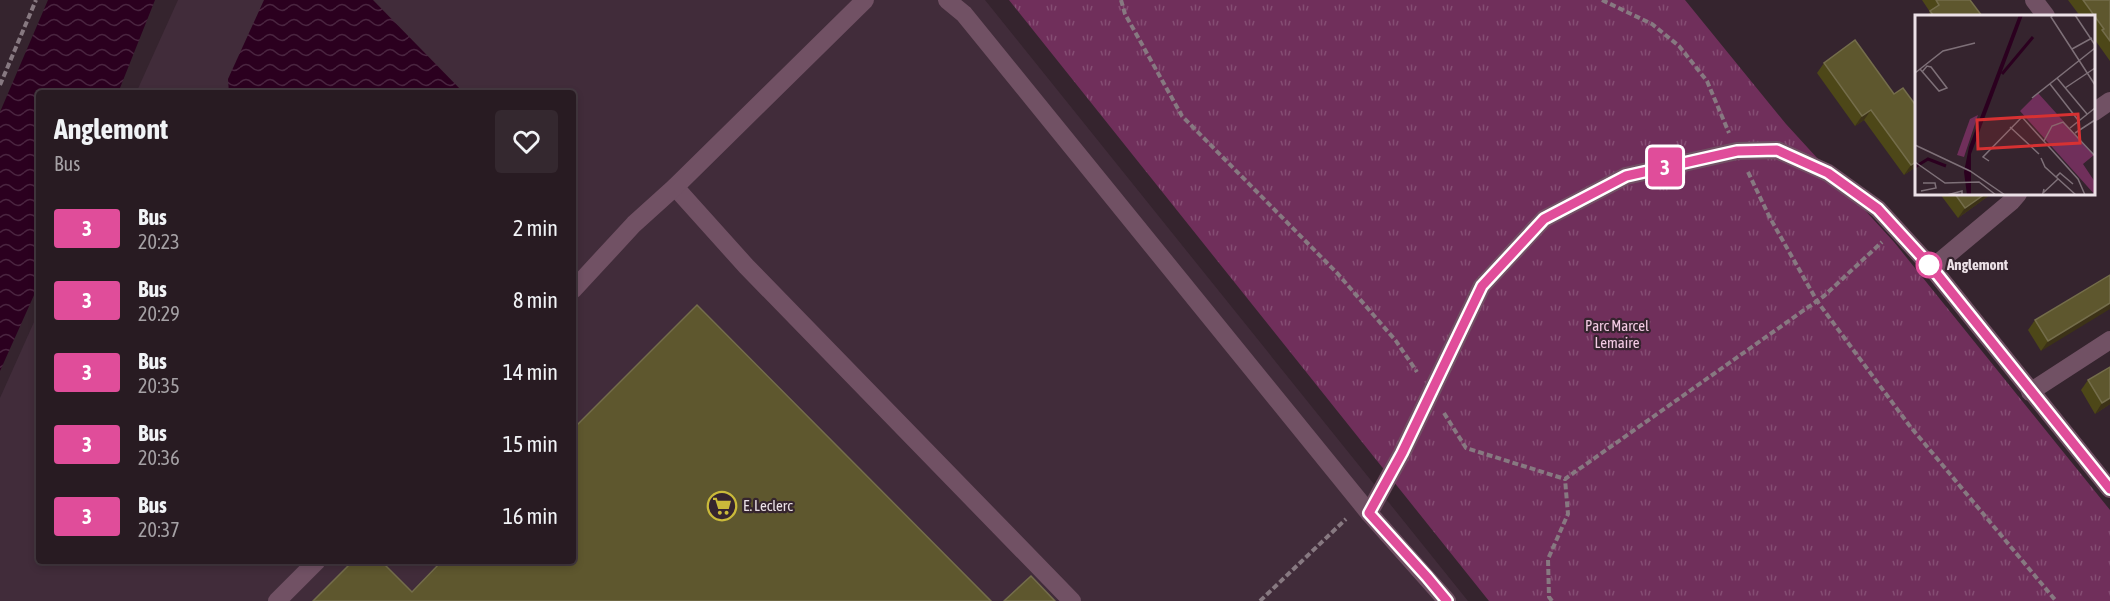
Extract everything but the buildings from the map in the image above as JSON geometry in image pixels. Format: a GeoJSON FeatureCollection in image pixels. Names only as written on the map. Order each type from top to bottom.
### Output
{"type":"FeatureCollection","features":[{"type":"Feature","properties":{"kind":"street"},"geometry":{"type":"LineString","coordinates":[[576,287],[634,224],[675,187],[865,0]]}},
{"type":"Feature","properties":{"kind":"street"},"geometry":{"type":"LineString","coordinates":[[947,0],[964,14],[1365,508],[1447,601]]}},
{"type":"Feature","properties":{"kind":"street"},"geometry":{"type":"LineString","coordinates":[[2034,0],[2045,15]]}},
{"type":"Feature","properties":{"kind":"street"},"geometry":{"type":"LineString","coordinates":[[1365,508],[1402,453],[1482,286],[1544,219],[1626,176],[1737,151],[1777,150],[1828,173],[1878,209],[1932,268],[2110,489]]}},
{"type":"Feature","properties":{"kind":"street"},"geometry":{"type":"LineString","coordinates":[[675,187],[746,266],[1072,601]]}},
{"type":"Feature","properties":{"kind":"street"},"geometry":{"type":"LineString","coordinates":[[1932,268],[2017,195]]}},
{"type":"Feature","properties":{"kind":"street"},"geometry":{"type":"LineString","coordinates":[[2030,392],[2110,340]]}},
{"type":"Feature","properties":{"kind":"street"},"geometry":{"type":"LineString","coordinates":[[277,601],[314,564]]}},
{"type":"Feature","properties":{"kind":"path"},"geometry":{"type":"LineString","coordinates":[[0,85],[36,0]]}},
{"type":"Feature","properties":{"kind":"path"},"geometry":{"type":"LineString","coordinates":[[1602,0],[1652,24],[1678,46],[1707,81],[1737,151],[1770,218],[1817,301],[1909,425],[2055,601]]}},
{"type":"Feature","properties":{"kind":"path"},"geometry":{"type":"LineString","coordinates":[[1552,601],[1548,597],[1548,559],[1568,514],[1565,479]]}},
{"type":"Feature","properties":{"kind":"path"},"geometry":{"type":"LineString","coordinates":[[1260,601],[1365,508]]}},
{"type":"Feature","properties":{"kind":"shaded area"},"geometry":{"type":"Polygon","coordinates":[[[178,0],[985,0],[1468,601],[0,601],[0,398],[36,318],[36,564],[576,564],[576,90],[137,90],[178,0]]]}},
{"type":"Feature","properties":{"kind":"green space","name":"Parc Marcel Lemaire"},"geometry":{"type":"Polygon","coordinates":[[[1009,0],[1685,0],[1786,124],[1894,242],[2110,510],[2110,601],[1489,601],[1009,0]]]}},
{"type":"Feature","properties":{"kind":"water"},"geometry":{"type":"Polygon","coordinates":[[[48,0],[155,0],[119,90],[36,90],[36,291],[0,371],[0,112],[48,0]]]}},
{"type":"Feature","properties":{"kind":"water"},"geometry":{"type":"Polygon","coordinates":[[[264,0],[373,0],[461,90],[229,90],[228,79],[264,0]]]}},
{"type":"Feature","properties":{"kind":"bus line","name":"3"},"geometry":{"type":"LineString","coordinates":[[1447,601],[1369,513],[1402,453],[1482,286],[1544,219],[1626,176],[1737,151],[1777,150],[1828,173],[1878,209],[1932,268],[2110,489]]}},
{"type":"Feature","properties":{"kind":"place","name":"Anglemont"},"geometry":{"type":"Point","coordinates":[1929,265]}},
{"type":"Feature","properties":{"kind":"place","name":"E. Leclerc"},"geometry":{"type":"Point","coordinates":[722,506]}}]}
